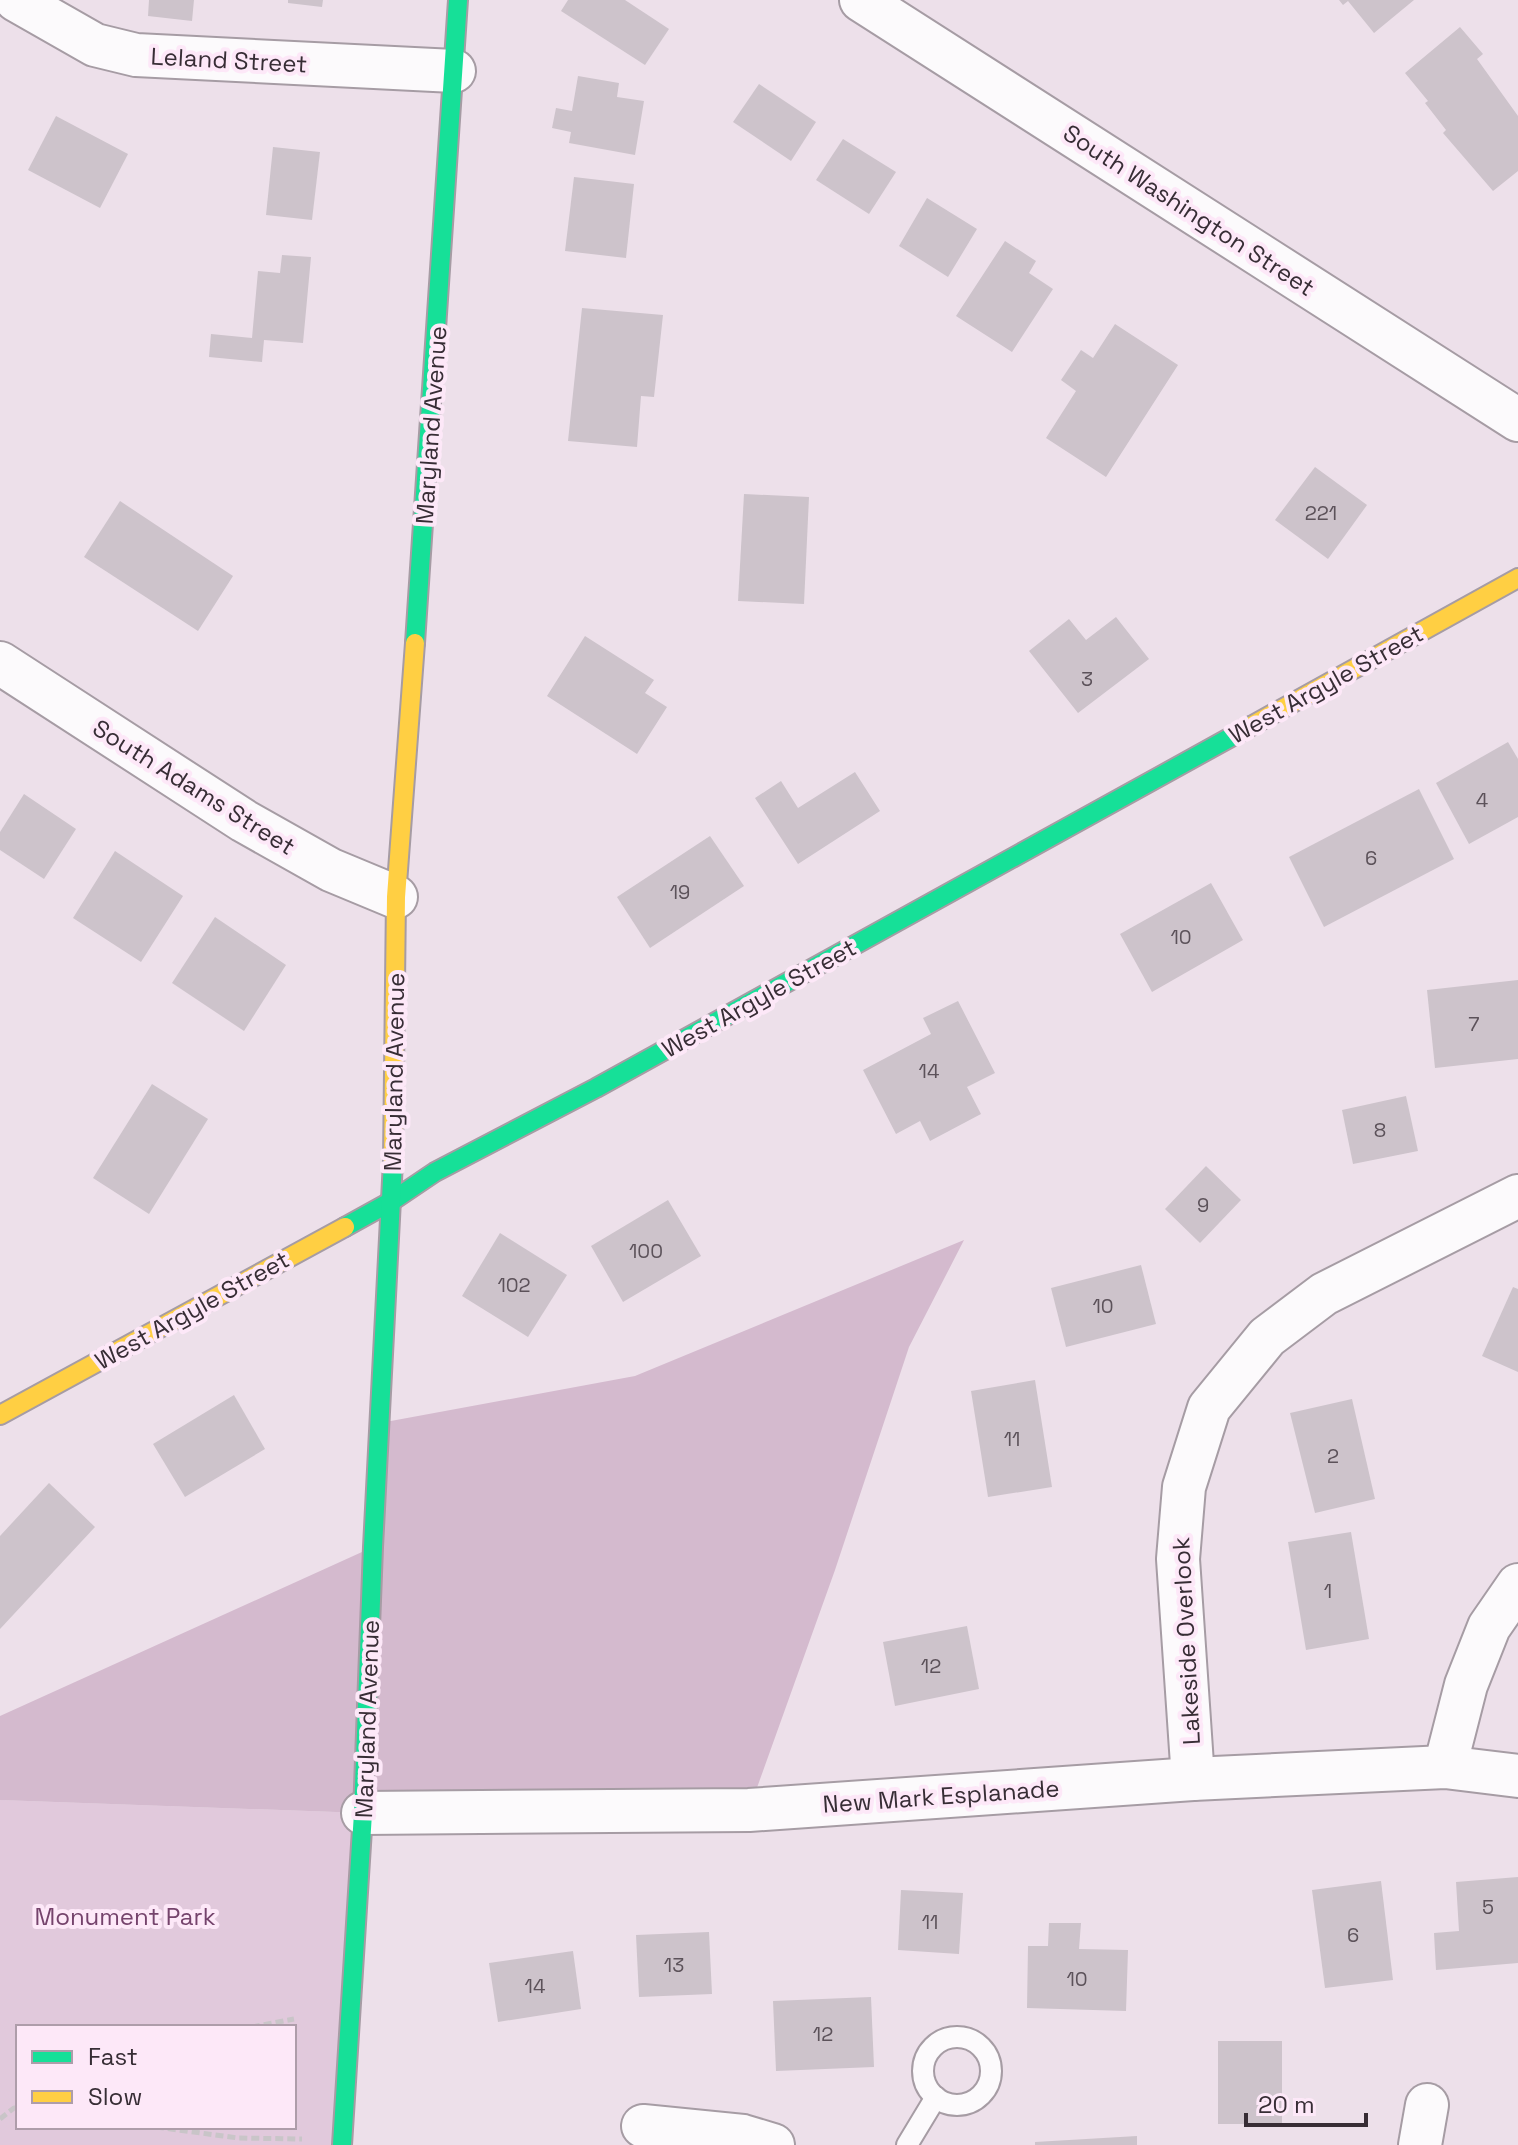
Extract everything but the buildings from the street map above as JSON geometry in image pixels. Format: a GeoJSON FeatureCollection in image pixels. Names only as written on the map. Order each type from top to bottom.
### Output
{"type":"FeatureCollection","features":[{"type":"Feature","properties":{"kind":"main road","name":"Maryland Avenue"},"geometry":{"type":"LineString","coordinates":[[342,2142],[363,1813],[373,1547],[392,1201],[396,897],[429,463],[458,0]]}},
{"type":"Feature","properties":{"kind":"main road","name":"West Argyle Street"},"geometry":{"type":"LineString","coordinates":[[0,1415],[392,1201],[435,1172],[596,1088],[1518,578]]}},
{"type":"Feature","properties":{"kind":"street","name":"Leland Street"},"geometry":{"type":"LineString","coordinates":[[16,0],[95,45],[136,55],[454,71]]}},
{"type":"Feature","properties":{"kind":"street","name":"South Washington Street"},"geometry":{"type":"LineString","coordinates":[[861,0],[1518,420]]}},
{"type":"Feature","properties":{"kind":"street","name":"South Adams Street"},"geometry":{"type":"LineString","coordinates":[[0,663],[244,821],[331,870],[396,897]]}},
{"type":"Feature","properties":{"kind":"street","name":"Lakeside Overlook"},"geometry":{"type":"LineString","coordinates":[[1193,1779],[1178,1559],[1184,1487],[1209,1408],[1267,1337],[1324,1294],[1518,1196]]}},
{"type":"Feature","properties":{"kind":"street"},"geometry":{"type":"LineString","coordinates":[[1445,1767],[1466,1685],[1489,1627],[1518,1585]]}},
{"type":"Feature","properties":{"kind":"street","name":"New Mark Esplanade"},"geometry":{"type":"LineString","coordinates":[[363,1813],[749,1810],[1193,1779],[1445,1767],[1518,1776]]}},
{"type":"Feature","properties":{"kind":"street"},"geometry":{"type":"LineString","coordinates":[[1420,2145],[1427,2105]]}},
{"type":"Feature","properties":{"kind":"street"},"geometry":{"type":"LineString","coordinates":[[643,2126],[743,2136],[773,2145]]}},
{"type":"Feature","properties":{"kind":"lane"},"geometry":{"type":"LineString","coordinates":[[907,2145],[936,2097]]}},
{"type":"Feature","properties":{"kind":"path"},"geometry":{"type":"LineString","coordinates":[[262,2025],[294,2019]]}},
{"type":"Feature","properties":{"kind":"path"},"geometry":{"type":"LineString","coordinates":[[171,2129],[238,2138],[342,2142]]}},
{"type":"Feature","properties":{"kind":"green space","name":"Monument Park"},"geometry":{"type":"Polygon","coordinates":[[[0,1800],[363,1813],[342,2145],[0,2145],[0,1800]]]}},
{"type":"Feature","properties":{"kind":"shaded area"},"geometry":{"type":"Polygon","coordinates":[[[964,1240],[909,1347],[835,1570],[749,1810],[363,1813],[0,1800],[0,1716],[373,1547],[380,1423],[635,1376],[964,1240]]]}},
{"type":"Feature","properties":{"kind":"traffic: fast"},"geometry":{"type":"LineString","coordinates":[[415,643],[458,0]]}},
{"type":"Feature","properties":{"kind":"traffic: fast"},"geometry":{"type":"LineString","coordinates":[[345,1227],[435,1172],[596,1088],[1251,726]]}},
{"type":"Feature","properties":{"kind":"traffic: fast"},"geometry":{"type":"LineString","coordinates":[[342,2145],[363,1813],[393,1161]]}},
{"type":"Feature","properties":{"kind":"traffic: slow"},"geometry":{"type":"LineString","coordinates":[[1251,726],[1518,578]]}},
{"type":"Feature","properties":{"kind":"traffic: slow"},"geometry":{"type":"LineString","coordinates":[[393,1161],[396,897],[415,643]]}},
{"type":"Feature","properties":{"kind":"traffic: slow"},"geometry":{"type":"LineString","coordinates":[[0,1415],[345,1227]]}}]}
